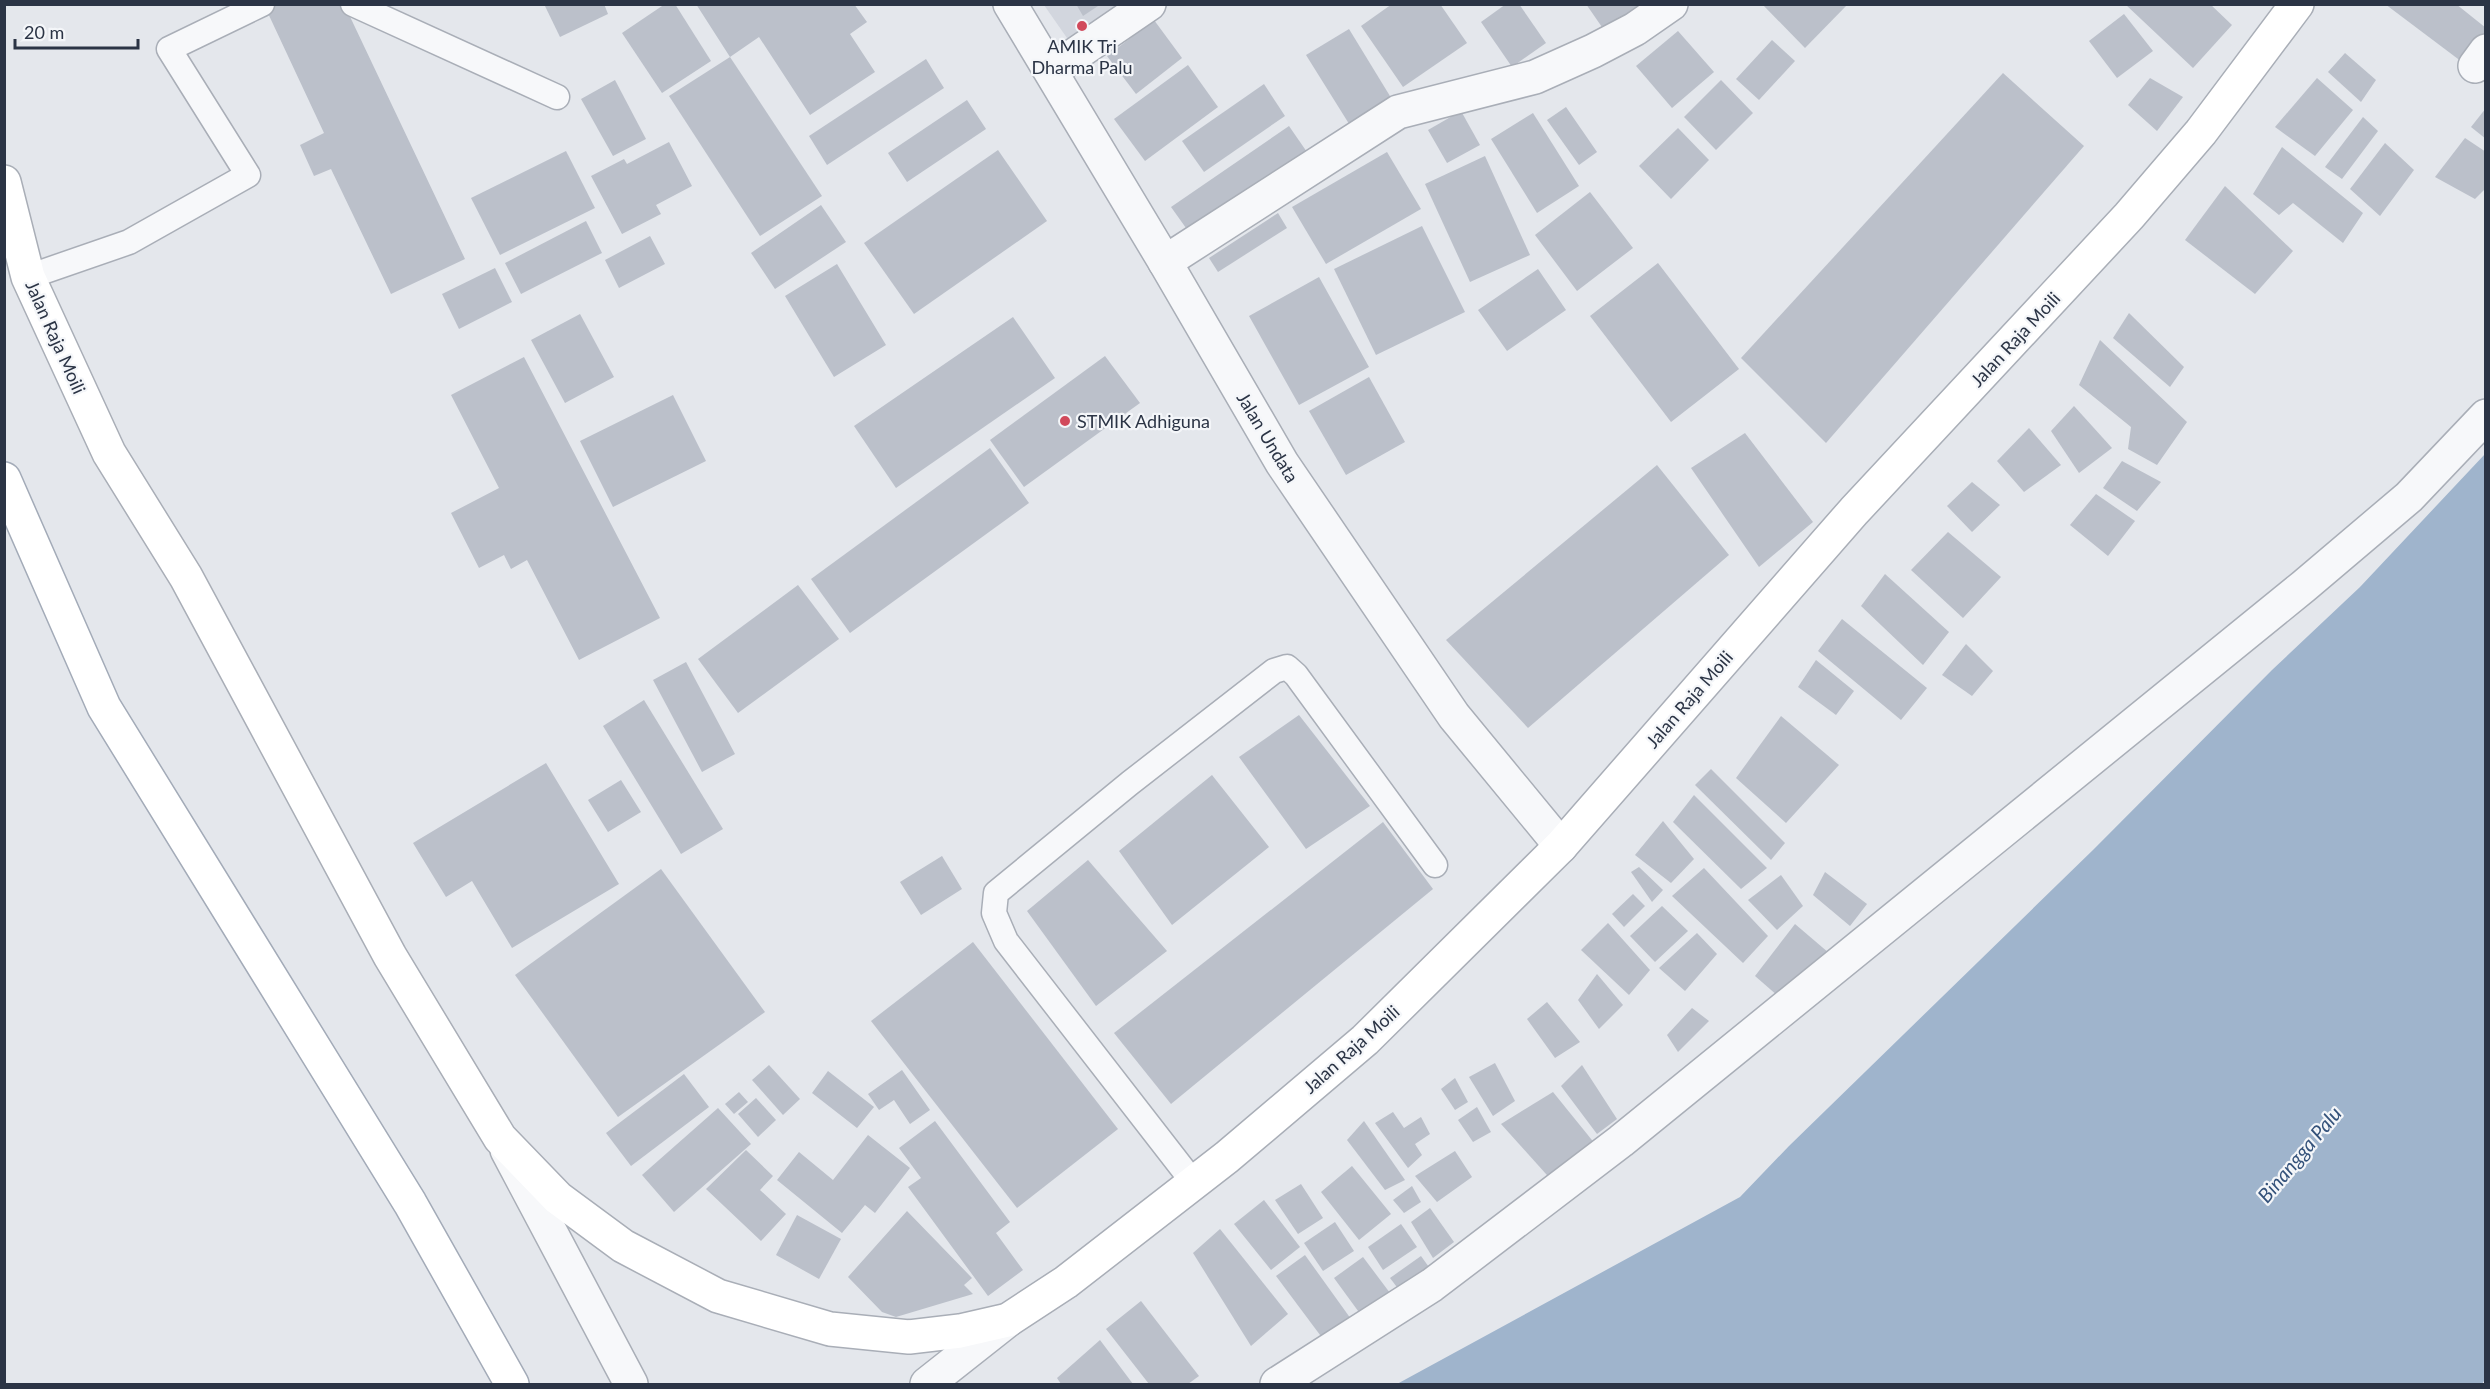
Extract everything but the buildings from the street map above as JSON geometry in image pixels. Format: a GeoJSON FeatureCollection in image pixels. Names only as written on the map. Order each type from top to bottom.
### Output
{"type":"FeatureCollection","features":[{"type":"Feature","properties":{"kind":"street","name":"Jalan Undata"},"geometry":{"type":"LineString","coordinates":[[1010,4],[1165,262],[1282,463],[1361,582],[1455,716],[1561,846]]}},
{"type":"Feature","properties":{"kind":"street"},"geometry":{"type":"LineString","coordinates":[[1051,71],[1149,4]]}},
{"type":"Feature","properties":{"kind":"street"},"geometry":{"type":"LineString","coordinates":[[1165,262],[1398,112],[1535,77],[1593,51],[1671,4]]}},
{"type":"Feature","properties":{"kind":"street","name":"Jalan Raja Moili"},"geometry":{"type":"LineString","coordinates":[[4,182],[28,277],[109,453],[186,577],[390,956],[500,1138],[558,1198],[623,1246],[718,1296],[830,1329],[909,1337],[960,1331],[1008,1320],[1066,1282],[1227,1157],[1365,1040],[1561,846],[1854,511],[2129,216],[2201,132],[2297,4]]}},
{"type":"Feature","properties":{"kind":"street"},"geometry":{"type":"LineString","coordinates":[[1277,1384],[1432,1286],[1621,1141],[2304,586],[2409,497],[2486,416]]}},
{"type":"Feature","properties":{"kind":"street"},"geometry":{"type":"LineString","coordinates":[[4,478],[104,706],[410,1203],[512,1384]]}},
{"type":"Feature","properties":{"kind":"street"},"geometry":{"type":"LineString","coordinates":[[500,1138],[631,1384]]}},
{"type":"Feature","properties":{"kind":"street"},"geometry":{"type":"LineString","coordinates":[[927,1384],[1008,1320]]}},
{"type":"Feature","properties":{"kind":"lane"},"geometry":{"type":"LineString","coordinates":[[28,277],[129,242],[248,175],[170,48],[262,4]]}},
{"type":"Feature","properties":{"kind":"lane"},"geometry":{"type":"LineString","coordinates":[[353,4],[557,97]]}},
{"type":"Feature","properties":{"kind":"lane"},"geometry":{"type":"LineString","coordinates":[[1193,1182],[1006,941],[994,913],[996,893],[1130,783],[1274,671],[1287,667],[1296,675],[1435,865]]}},
{"type":"Feature","properties":{"kind":"shaded area","name":"AMIK Tri Dharma Palu"},"geometry":{"type":"Polygon","coordinates":[[[1044,5],[1137,5],[1074,48],[1044,5]]]}},
{"type":"Feature","properties":{"kind":"water","name":"Binangga Palu"},"geometry":{"type":"Polygon","coordinates":[[[2485,454],[2486,1378],[2482,1384],[1397,1384],[1740,1197],[1789,1146],[2094,849],[2272,670],[2360,587],[2485,454]]]}},
{"type":"Feature","properties":{"kind":"place","name":"AMIK Tri Dharma Palu"},"geometry":{"type":"Point","coordinates":[1082,26]}},
{"type":"Feature","properties":{"kind":"place","name":"STMIK Adhiguna"},"geometry":{"type":"Point","coordinates":[1065,421]}}]}
